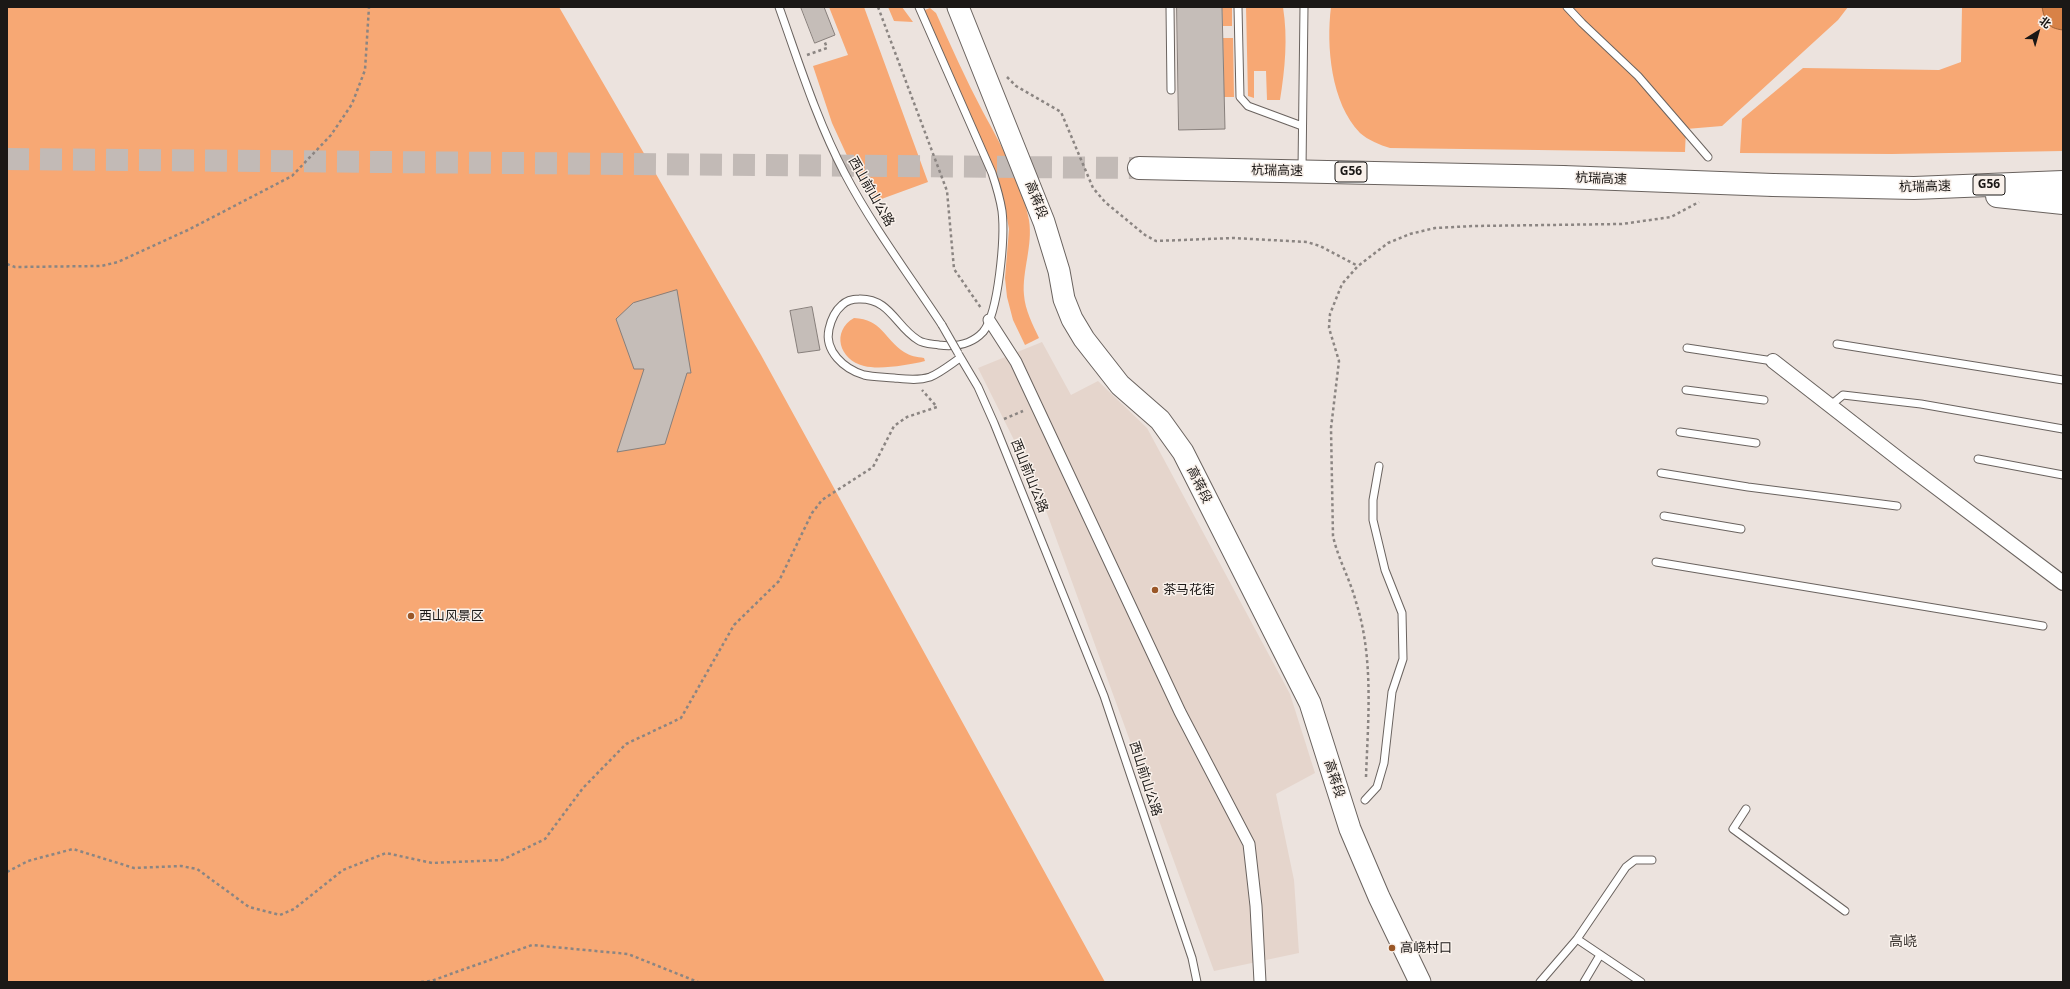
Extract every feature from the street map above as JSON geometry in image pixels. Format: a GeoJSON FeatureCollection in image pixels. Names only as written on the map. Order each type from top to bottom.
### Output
{"type":"FeatureCollection","features":[{"type":"Feature","properties":{"kind":"highway","name":"杭瑞高速"},"geometry":{"type":"LineString","coordinates":[[1139,168],[1563,177],[1914,188],[2063,182]]}},
{"type":"Feature","properties":{"kind":"highway"},"geometry":{"type":"LineString","coordinates":[[1914,188],[2063,203]]}},
{"type":"Feature","properties":{"kind":"main road","name":"高蒋段"},"geometry":{"type":"LineString","coordinates":[[958,7],[1044,222],[1059,271],[1064,299],[1072,319],[1084,339],[1120,385],[1160,420],[1183,452],[1310,703],[1350,829],[1392,926],[1420,982]]}},
{"type":"Feature","properties":{"kind":"street"},"geometry":{"type":"LineString","coordinates":[[989,320],[1016,362],[1180,712],[1249,844],[1256,906],[1260,982]]}},
{"type":"Feature","properties":{"kind":"street"},"geometry":{"type":"LineString","coordinates":[[1773,361],[1904,463],[2063,582]]}},
{"type":"Feature","properties":{"kind":"lane","name":"西山前山公路"},"geometry":{"type":"LineString","coordinates":[[779,7],[822,126],[845,173],[863,206],[942,325],[978,387],[994,423],[1104,696],[1192,958],[1197,982]]}},
{"type":"Feature","properties":{"kind":"lane"},"geometry":{"type":"LineString","coordinates":[[919,7],[992,173],[998,192],[1002,211],[1003,248],[994,306],[983,331],[973,340],[962,345],[938,345],[920,342],[909,334],[888,309],[877,302],[864,299],[853,299],[843,304],[831,321],[828,334],[830,348],[839,360],[851,370],[863,375],[912,380],[930,377],[959,355]]}},
{"type":"Feature","properties":{"kind":"lane"},"geometry":{"type":"LineString","coordinates":[[1170,7],[1171,90]]}},
{"type":"Feature","properties":{"kind":"lane"},"geometry":{"type":"LineString","coordinates":[[1238,7],[1240,97],[1248,106],[1302,126]]}},
{"type":"Feature","properties":{"kind":"lane"},"geometry":{"type":"LineString","coordinates":[[1302,171],[1304,7]]}},
{"type":"Feature","properties":{"kind":"lane"},"geometry":{"type":"LineString","coordinates":[[1567,7],[1638,76],[1708,157]]}},
{"type":"Feature","properties":{"kind":"lane"},"geometry":{"type":"LineString","coordinates":[[1837,344],[2063,380]]}},
{"type":"Feature","properties":{"kind":"lane"},"geometry":{"type":"LineString","coordinates":[[1687,348],[1773,361]]}},
{"type":"Feature","properties":{"kind":"lane"},"geometry":{"type":"LineString","coordinates":[[1686,390],[1764,400]]}},
{"type":"Feature","properties":{"kind":"lane"},"geometry":{"type":"LineString","coordinates":[[1831,405],[1842,395],[1921,404],[2063,429]]}},
{"type":"Feature","properties":{"kind":"lane"},"geometry":{"type":"LineString","coordinates":[[1680,432],[1756,443]]}},
{"type":"Feature","properties":{"kind":"lane"},"geometry":{"type":"LineString","coordinates":[[1978,459],[2063,475]]}},
{"type":"Feature","properties":{"kind":"lane"},"geometry":{"type":"LineString","coordinates":[[1365,800],[1377,787],[1384,763],[1392,692],[1403,659],[1402,613],[1385,570],[1373,520],[1373,500],[1379,466]]}},
{"type":"Feature","properties":{"kind":"lane"},"geometry":{"type":"LineString","coordinates":[[1661,473],[1748,487],[1897,506]]}},
{"type":"Feature","properties":{"kind":"lane"},"geometry":{"type":"LineString","coordinates":[[1664,516],[1741,529]]}},
{"type":"Feature","properties":{"kind":"lane"},"geometry":{"type":"LineString","coordinates":[[1656,562],[2043,626]]}},
{"type":"Feature","properties":{"kind":"lane"},"geometry":{"type":"LineString","coordinates":[[1746,809],[1733,828],[1845,911]]}},
{"type":"Feature","properties":{"kind":"lane"},"geometry":{"type":"LineString","coordinates":[[1540,982],[1577,939],[1626,867],[1635,860],[1652,860]]}},
{"type":"Feature","properties":{"kind":"lane"},"geometry":{"type":"LineString","coordinates":[[1577,939],[1641,982]]}},
{"type":"Feature","properties":{"kind":"lane"},"geometry":{"type":"LineString","coordinates":[[1584,982],[1600,955]]}},
{"type":"Feature","properties":{"kind":"path"},"geometry":{"type":"LineString","coordinates":[[7,264],[15,268],[101,266],[118,262],[188,230],[292,176],[331,135],[352,104],[365,70],[368,7]]}},
{"type":"Feature","properties":{"kind":"path"},"geometry":{"type":"LineString","coordinates":[[878,7],[947,191],[954,269],[989,320]]}},
{"type":"Feature","properties":{"kind":"path"},"geometry":{"type":"LineString","coordinates":[[798,59],[827,48],[824,40]]}},
{"type":"Feature","properties":{"kind":"path"},"geometry":{"type":"LineString","coordinates":[[988,81],[1007,77],[1016,86],[1060,112],[1093,188],[1105,202],[1145,236],[1156,241],[1233,238],[1307,242],[1320,246],[1358,266]]}},
{"type":"Feature","properties":{"kind":"path"},"geometry":{"type":"LineString","coordinates":[[1365,800],[1369,699],[1364,634],[1356,601],[1336,549],[1333,536],[1331,428],[1339,361],[1330,328],[1330,314],[1342,284],[1358,266],[1388,243],[1410,234],[1435,228],[1622,224],[1671,217],[1697,204],[1702,198]]}},
{"type":"Feature","properties":{"kind":"path"},"geometry":{"type":"LineString","coordinates":[[7,872],[28,861],[73,849],[134,868],[181,866],[197,869],[249,907],[280,915],[294,909],[343,870],[386,852],[432,863],[502,860],[545,839],[582,788],[626,744],[681,718],[734,625],[779,581],[812,513],[822,500],[873,467],[894,426],[906,417],[937,407],[912,380]]}},
{"type":"Feature","properties":{"kind":"path"},"geometry":{"type":"LineString","coordinates":[[994,423],[1036,406]]}},
{"type":"Feature","properties":{"kind":"path"},"geometry":{"type":"LineString","coordinates":[[421,982],[430,981],[532,946],[628,954],[698,982]]}},
{"type":"Feature","properties":{"kind":"shaded area"},"geometry":{"type":"Polygon","coordinates":[[[7,7],[559,7],[761,355],[1105,982],[7,982],[7,7]]]}},
{"type":"Feature","properties":{"kind":"shaded area"},"geometry":{"type":"Polygon","coordinates":[[[829,7],[864,7],[928,182],[876,201],[861,186],[832,123],[813,66],[848,55],[829,7]]]}},
{"type":"Feature","properties":{"kind":"shaded area"},"geometry":{"type":"Polygon","coordinates":[[[888,7],[902,7],[913,22],[894,21],[888,7]]]}},
{"type":"Feature","properties":{"kind":"shaded area"},"geometry":{"type":"Polygon","coordinates":[[[1222,7],[1232,7],[1232,26],[1223,26],[1222,7]]]}},
{"type":"Feature","properties":{"kind":"shaded area"},"geometry":{"type":"Polygon","coordinates":[[[1246,7],[1283,7],[1285,19],[1285,54],[1280,100],[1267,100],[1266,71],[1254,71],[1254,98],[1248,96],[1246,7]]]}},
{"type":"Feature","properties":{"kind":"shaded area"},"geometry":{"type":"Polygon","coordinates":[[[1331,7],[1848,7],[1838,20],[1722,126],[1686,129],[1685,152],[1390,148],[1378,144],[1360,133],[1350,121],[1337,90],[1330,56],[1329,39],[1331,7]]]}},
{"type":"Feature","properties":{"kind":"shaded area"},"geometry":{"type":"Polygon","coordinates":[[[1962,7],[2063,7],[2063,151],[1892,154],[1740,153],[1742,119],[1803,68],[1939,70],[1961,62],[1962,7]]]}},
{"type":"Feature","properties":{"kind":"shaded area"},"geometry":{"type":"Polygon","coordinates":[[[2042,7],[2063,7],[2063,30],[2050,26],[2044,17],[2042,7]]]}},
{"type":"Feature","properties":{"kind":"shaded area"},"geometry":{"type":"Polygon","coordinates":[[[930,8],[936,13],[971,88],[1004,151],[1026,206],[1029,220],[1030,239],[1024,276],[1024,295],[1028,312],[1039,338],[1025,345],[1013,320],[1007,297],[1005,278],[1009,229],[1003,196],[925,16],[925,10],[930,8]]]}},
{"type":"Feature","properties":{"kind":"shaded area"},"geometry":{"type":"Polygon","coordinates":[[[1223,38],[1233,38],[1234,97],[1224,97],[1223,38]]]}},
{"type":"Feature","properties":{"kind":"shaded area"},"geometry":{"type":"Polygon","coordinates":[[[854,318],[871,322],[882,330],[897,347],[911,355],[924,358],[925,361],[886,367],[871,367],[855,363],[844,352],[840,337],[842,330],[854,318]]]}},
{"type":"Feature","properties":{"kind":"shaded area","name":"茶马花街"},"geometry":{"type":"Polygon","coordinates":[[[1042,342],[1071,395],[1098,381],[1147,428],[1290,694],[1315,773],[1276,794],[1294,880],[1299,953],[1214,971],[1037,486],[978,368],[1042,342]]]}},
{"type":"Feature","properties":{"kind":"building"},"geometry":{"type":"Polygon","coordinates":[[[801,7],[824,7],[835,35],[815,43],[801,7]]]}},
{"type":"Feature","properties":{"kind":"building"},"geometry":{"type":"Polygon","coordinates":[[[1177,7],[1222,7],[1225,129],[1179,130],[1177,7]]]}},
{"type":"Feature","properties":{"kind":"building"},"geometry":{"type":"Polygon","coordinates":[[[677,290],[691,373],[687,373],[665,444],[617,452],[644,369],[634,369],[616,319],[633,303],[677,290]]]}},
{"type":"Feature","properties":{"kind":"building"},"geometry":{"type":"Polygon","coordinates":[[[812,307],[820,350],[798,353],[790,311],[812,307]]]}},
{"type":"Feature","properties":{"kind":"tunnel"},"geometry":{"type":"LineString","coordinates":[[7,159],[1139,168]]}},
{"type":"Feature","properties":{"kind":"place","name":"茶马花街"},"geometry":{"type":"Point","coordinates":[1155,590]}},
{"type":"Feature","properties":{"kind":"place","name":"西山风景区"},"geometry":{"type":"Point","coordinates":[411,616]}},
{"type":"Feature","properties":{"kind":"place","name":"高峣村口"},"geometry":{"type":"Point","coordinates":[1392,948]}},
{"type":"Feature","properties":{"kind":"district","name":"高峣"},"geometry":{"type":"Point","coordinates":[1903,942]}}]}
